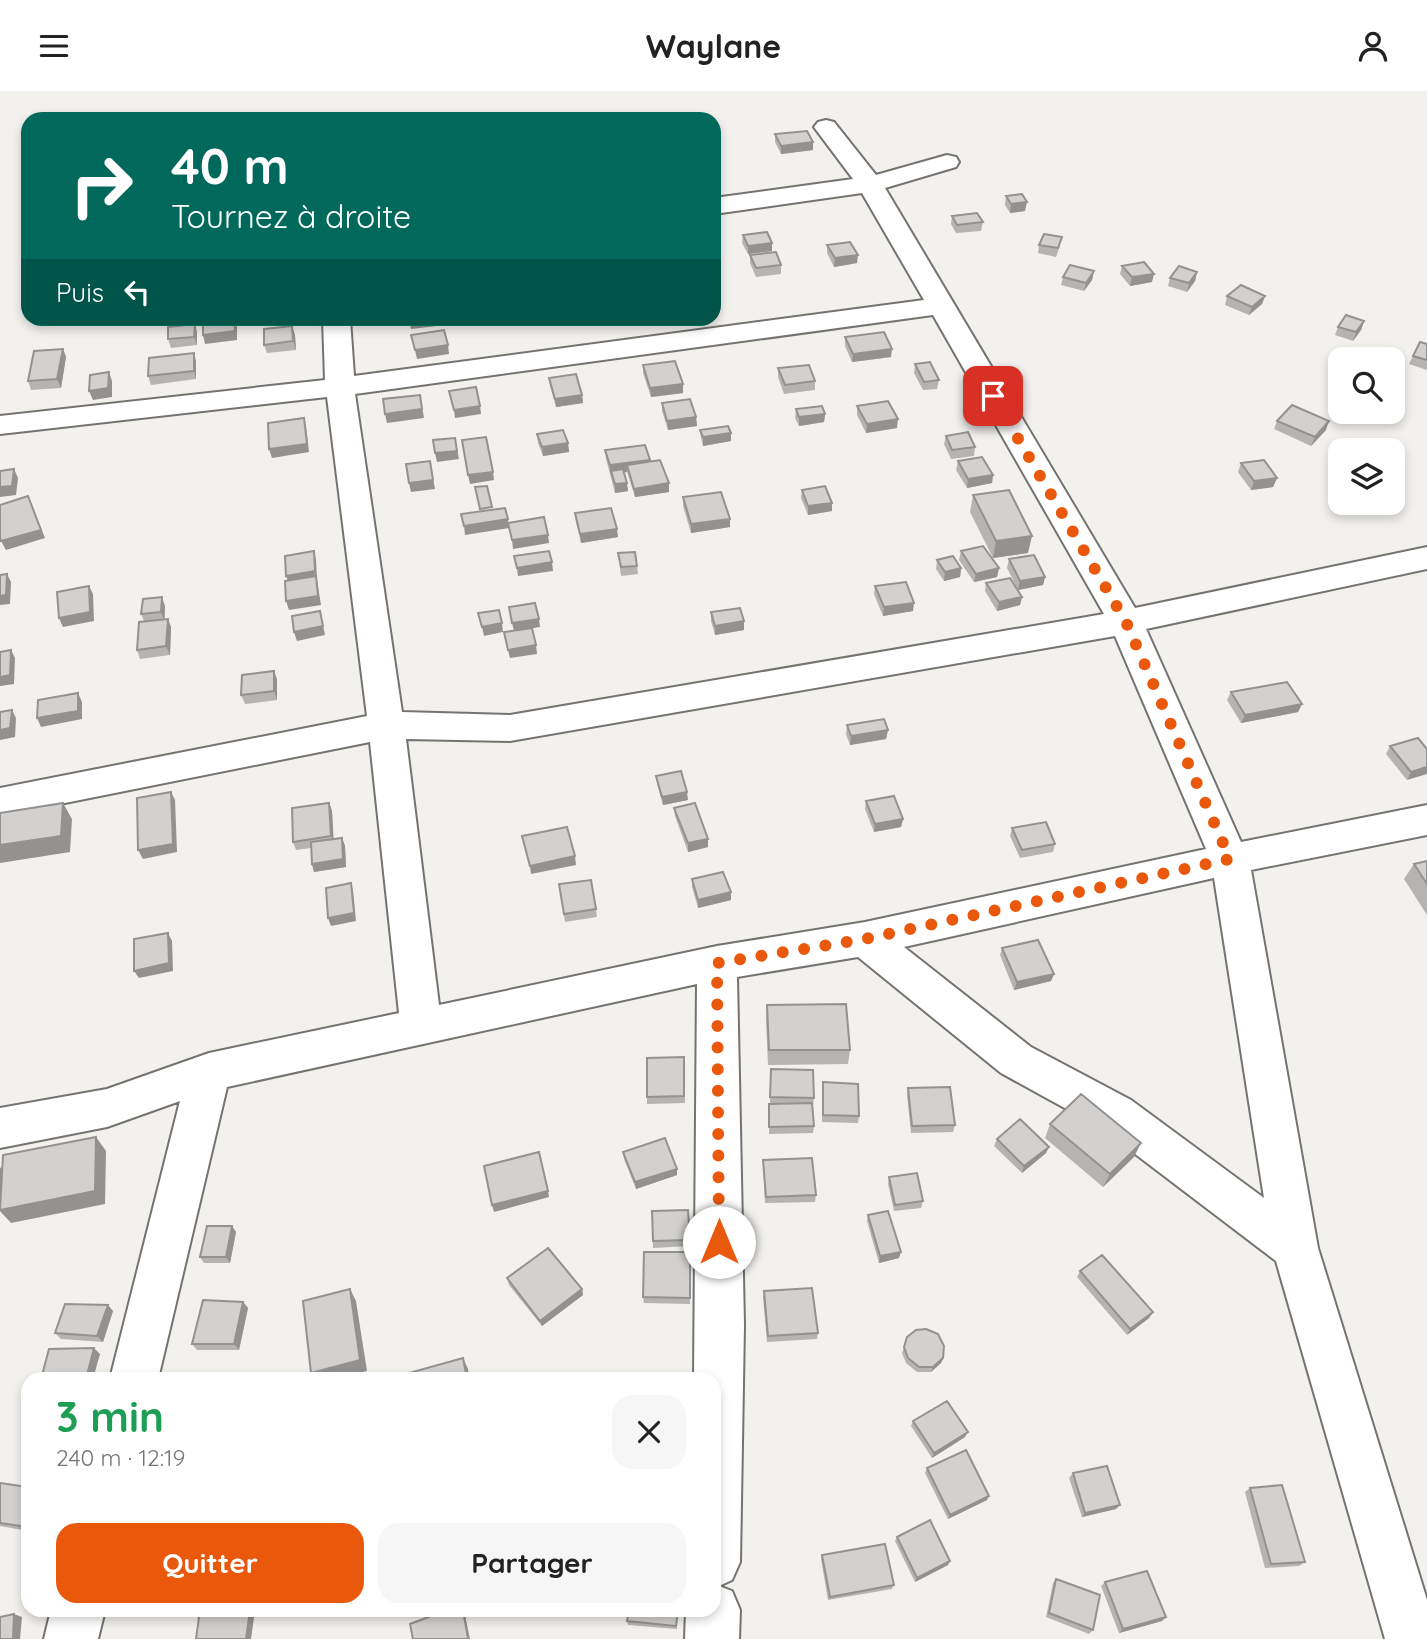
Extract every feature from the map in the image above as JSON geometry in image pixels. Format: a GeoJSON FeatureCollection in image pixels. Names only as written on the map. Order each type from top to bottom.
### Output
{"type":"FeatureCollection","features":[{"type":"Feature","properties":{"kind":"street"},"geometry":{"type":"LineString","coordinates":[[826,127],[870,184],[1126,622],[1230,859],[1296,1248],[1416,1636]]}},
{"type":"Feature","properties":{"kind":"street"},"geometry":{"type":"LineString","coordinates":[[721,205],[870,184],[947,162]]}},
{"type":"Feature","properties":{"kind":"street"},"geometry":{"type":"LineString","coordinates":[[0,425],[340,387],[939,306]]}},
{"type":"Feature","properties":{"kind":"street"},"geometry":{"type":"LineString","coordinates":[[336,326],[340,387],[386,725],[421,1027]]}},
{"type":"Feature","properties":{"kind":"street"},"geometry":{"type":"LineString","coordinates":[[0,802],[386,725],[510,728],[1126,622],[1427,558]]}},
{"type":"Feature","properties":{"kind":"street"},"geometry":{"type":"LineString","coordinates":[[0,1128],[107,1108],[209,1072],[717,963],[865,939],[1230,859],[1427,820]]}},
{"type":"Feature","properties":{"kind":"street"},"geometry":{"type":"LineString","coordinates":[[865,939],[1016,1060],[1116,1114],[1296,1248]]}},
{"type":"Feature","properties":{"kind":"street"},"geometry":{"type":"LineString","coordinates":[[717,963],[719,1372]]}},
{"type":"Feature","properties":{"kind":"street"},"geometry":{"type":"LineString","coordinates":[[136,1372],[209,1072]]}},
{"type":"Feature","properties":{"kind":"street"},"geometry":{"type":"LineString","coordinates":[[71,1639],[76,1617]]}},
{"type":"Feature","properties":{"kind":"street"},"geometry":{"type":"LineString","coordinates":[[712,1639],[713,1617]]}},
{"type":"Feature","properties":{"kind":"building"},"geometry":{"type":"Polygon","coordinates":[[[807,131],[813,142],[781,146],[775,134],[807,131]]]}},
{"type":"Feature","properties":{"kind":"building"},"geometry":{"type":"Polygon","coordinates":[[[1022,194],[1027,202],[1011,204],[1006,196],[1022,194]]]}},
{"type":"Feature","properties":{"kind":"building"},"geometry":{"type":"Polygon","coordinates":[[[977,213],[983,222],[957,225],[952,216],[977,213]]]}},
{"type":"Feature","properties":{"kind":"building"},"geometry":{"type":"Polygon","coordinates":[[[767,232],[772,243],[748,246],[743,235],[767,232]]]}},
{"type":"Feature","properties":{"kind":"building"},"geometry":{"type":"Polygon","coordinates":[[[1044,234],[1062,237],[1058,248],[1039,245],[1044,234]]]}},
{"type":"Feature","properties":{"kind":"building"},"geometry":{"type":"Polygon","coordinates":[[[850,242],[858,255],[835,258],[827,245],[850,242]]]}},
{"type":"Feature","properties":{"kind":"building"},"geometry":{"type":"Polygon","coordinates":[[[776,252],[781,265],[756,268],[750,255],[776,252]]]}},
{"type":"Feature","properties":{"kind":"building"},"geometry":{"type":"Polygon","coordinates":[[[1144,262],[1154,274],[1132,277],[1122,266],[1144,262]]]}},
{"type":"Feature","properties":{"kind":"building"},"geometry":{"type":"Polygon","coordinates":[[[1070,265],[1094,271],[1086,283],[1063,277],[1070,265]]]}},
{"type":"Feature","properties":{"kind":"building"},"geometry":{"type":"Polygon","coordinates":[[[1179,266],[1197,272],[1189,283],[1170,278],[1179,266]]]}},
{"type":"Feature","properties":{"kind":"building"},"geometry":{"type":"Polygon","coordinates":[[[1241,285],[1265,296],[1252,307],[1227,296],[1241,285]]]}},
{"type":"Feature","properties":{"kind":"building"},"geometry":{"type":"Polygon","coordinates":[[[1346,315],[1364,321],[1356,332],[1338,327],[1346,315]]]}},
{"type":"Feature","properties":{"kind":"building"},"geometry":{"type":"Polygon","coordinates":[[[195,326],[194,337],[168,339],[168,327],[195,326]]]}},
{"type":"Feature","properties":{"kind":"building"},"geometry":{"type":"Polygon","coordinates":[[[203,326],[235,326],[235,331],[203,335],[203,326]]]}},
{"type":"Feature","properties":{"kind":"building"},"geometry":{"type":"Polygon","coordinates":[[[292,326],[293,341],[264,345],[264,329],[292,326]]]}},
{"type":"Feature","properties":{"kind":"building"},"geometry":{"type":"Polygon","coordinates":[[[444,330],[448,345],[415,350],[411,335],[444,330]]]}},
{"type":"Feature","properties":{"kind":"building"},"geometry":{"type":"Polygon","coordinates":[[[884,332],[892,349],[853,354],[845,337],[884,332]]]}},
{"type":"Feature","properties":{"kind":"building"},"geometry":{"type":"Polygon","coordinates":[[[1420,342],[1427,344],[1427,360],[1413,356],[1420,342]]]}},
{"type":"Feature","properties":{"kind":"building"},"geometry":{"type":"Polygon","coordinates":[[[63,349],[57,379],[28,381],[34,351],[63,349]]]}},
{"type":"Feature","properties":{"kind":"building"},"geometry":{"type":"Polygon","coordinates":[[[194,353],[194,371],[148,376],[149,358],[194,353]]]}},
{"type":"Feature","properties":{"kind":"building"},"geometry":{"type":"Polygon","coordinates":[[[675,361],[683,384],[650,388],[643,365],[675,361]]]}},
{"type":"Feature","properties":{"kind":"building"},"geometry":{"type":"Polygon","coordinates":[[[930,362],[939,380],[924,382],[915,364],[930,362]]]}},
{"type":"Feature","properties":{"kind":"building"},"geometry":{"type":"Polygon","coordinates":[[[809,365],[815,381],[785,385],[778,368],[809,365]]]}},
{"type":"Feature","properties":{"kind":"building"},"geometry":{"type":"Polygon","coordinates":[[[109,372],[108,388],[89,391],[90,375],[109,372]]]}},
{"type":"Feature","properties":{"kind":"building"},"geometry":{"type":"Polygon","coordinates":[[[576,374],[582,395],[555,399],[549,378],[576,374]]]}},
{"type":"Feature","properties":{"kind":"building"},"geometry":{"type":"Polygon","coordinates":[[[476,387],[480,406],[454,410],[449,391],[476,387]]]}},
{"type":"Feature","properties":{"kind":"building"},"geometry":{"type":"Polygon","coordinates":[[[420,395],[422,409],[385,414],[383,399],[420,395]]]}},
{"type":"Feature","properties":{"kind":"building"},"geometry":{"type":"Polygon","coordinates":[[[690,399],[696,417],[667,421],[662,403],[690,399]]]}},
{"type":"Feature","properties":{"kind":"building"},"geometry":{"type":"Polygon","coordinates":[[[888,401],[898,419],[867,424],[857,406],[888,401]]]}},
{"type":"Feature","properties":{"kind":"building"},"geometry":{"type":"Polygon","coordinates":[[[1292,405],[1328,422],[1315,437],[1277,421],[1292,405]]]}},
{"type":"Feature","properties":{"kind":"building"},"geometry":{"type":"Polygon","coordinates":[[[822,406],[825,414],[799,417],[796,409],[822,406]]]}},
{"type":"Feature","properties":{"kind":"building"},"geometry":{"type":"Polygon","coordinates":[[[304,418],[307,444],[269,449],[268,423],[304,418]]]}},
{"type":"Feature","properties":{"kind":"building"},"geometry":{"type":"Polygon","coordinates":[[[728,426],[731,433],[703,437],[700,430],[728,426]]]}},
{"type":"Feature","properties":{"kind":"building"},"geometry":{"type":"Polygon","coordinates":[[[563,430],[568,443],[542,447],[537,434],[563,430]]]}},
{"type":"Feature","properties":{"kind":"building"},"geometry":{"type":"Polygon","coordinates":[[[968,432],[975,447],[952,450],[946,436],[968,432]]]}},
{"type":"Feature","properties":{"kind":"building"},"geometry":{"type":"Polygon","coordinates":[[[486,437],[493,472],[468,475],[462,440],[486,437]]]}},
{"type":"Feature","properties":{"kind":"building"},"geometry":{"type":"Polygon","coordinates":[[[455,438],[457,451],[435,453],[433,440],[455,438]]]}},
{"type":"Feature","properties":{"kind":"building"},"geometry":{"type":"Polygon","coordinates":[[[645,445],[650,460],[610,465],[605,450],[645,445]]]}},
{"type":"Feature","properties":{"kind":"building"},"geometry":{"type":"Polygon","coordinates":[[[982,457],[993,475],[968,479],[958,461],[982,457]]]}},
{"type":"Feature","properties":{"kind":"building"},"geometry":{"type":"Polygon","coordinates":[[[660,460],[669,483],[634,489],[627,465],[660,460]]]}},
{"type":"Feature","properties":{"kind":"building"},"geometry":{"type":"Polygon","coordinates":[[[1264,460],[1277,478],[1254,481],[1241,463],[1264,460]]]}},
{"type":"Feature","properties":{"kind":"building"},"geometry":{"type":"Polygon","coordinates":[[[430,461],[433,480],[409,483],[406,464],[430,461]]]}},
{"type":"Feature","properties":{"kind":"building"},"geometry":{"type":"Polygon","coordinates":[[[14,469],[12,486],[0,487],[0,471],[14,469]]]}},
{"type":"Feature","properties":{"kind":"building"},"geometry":{"type":"Polygon","coordinates":[[[623,469],[627,483],[615,484],[611,471],[623,469]]]}},
{"type":"Feature","properties":{"kind":"building"},"geometry":{"type":"Polygon","coordinates":[[[487,486],[492,507],[480,509],[475,487],[487,486]]]}},
{"type":"Feature","properties":{"kind":"building"},"geometry":{"type":"Polygon","coordinates":[[[825,486],[832,503],[808,506],[802,490],[825,486]]]}},
{"type":"Feature","properties":{"kind":"building"},"geometry":{"type":"Polygon","coordinates":[[[1009,490],[1032,536],[996,541],[973,495],[1009,490]]]}},
{"type":"Feature","properties":{"kind":"building"},"geometry":{"type":"Polygon","coordinates":[[[721,492],[730,519],[691,524],[683,497],[721,492]]]}},
{"type":"Feature","properties":{"kind":"building"},"geometry":{"type":"Polygon","coordinates":[[[28,496],[41,530],[1,541],[0,505],[28,496]]]}},
{"type":"Feature","properties":{"kind":"building"},"geometry":{"type":"Polygon","coordinates":[[[505,508],[508,519],[464,526],[461,514],[505,508]]]}},
{"type":"Feature","properties":{"kind":"building"},"geometry":{"type":"Polygon","coordinates":[[[611,508],[617,529],[580,534],[575,513],[611,508]]]}},
{"type":"Feature","properties":{"kind":"building"},"geometry":{"type":"Polygon","coordinates":[[[544,517],[548,535],[512,540],[508,523],[544,517]]]}},
{"type":"Feature","properties":{"kind":"building"},"geometry":{"type":"Polygon","coordinates":[[[983,546],[999,568],[976,574],[961,551],[983,546]]]}},
{"type":"Feature","properties":{"kind":"building"},"geometry":{"type":"Polygon","coordinates":[[[314,551],[315,571],[286,576],[285,556],[314,551]]]}},
{"type":"Feature","properties":{"kind":"building"},"geometry":{"type":"Polygon","coordinates":[[[549,551],[552,562],[517,568],[514,556],[549,551]]]}},
{"type":"Feature","properties":{"kind":"building"},"geometry":{"type":"Polygon","coordinates":[[[635,552],[637,566],[621,567],[618,553],[635,552]]]}},
{"type":"Feature","properties":{"kind":"building"},"geometry":{"type":"Polygon","coordinates":[[[1034,555],[1045,577],[1020,581],[1009,559],[1034,555]]]}},
{"type":"Feature","properties":{"kind":"building"},"geometry":{"type":"Polygon","coordinates":[[[953,556],[961,568],[945,572],[937,560],[953,556]]]}},
{"type":"Feature","properties":{"kind":"building"},"geometry":{"type":"Polygon","coordinates":[[[7,574],[6,595],[0,596],[0,575],[7,574]]]}},
{"type":"Feature","properties":{"kind":"building"},"geometry":{"type":"Polygon","coordinates":[[[316,576],[318,596],[286,601],[285,581],[316,576]]]}},
{"type":"Feature","properties":{"kind":"building"},"geometry":{"type":"Polygon","coordinates":[[[1010,578],[1022,597],[999,602],[986,583],[1010,578]]]}},
{"type":"Feature","properties":{"kind":"building"},"geometry":{"type":"Polygon","coordinates":[[[906,582],[914,603],[884,607],[875,586],[906,582]]]}},
{"type":"Feature","properties":{"kind":"building"},"geometry":{"type":"Polygon","coordinates":[[[89,586],[90,612],[59,618],[57,592],[89,586]]]}},
{"type":"Feature","properties":{"kind":"building"},"geometry":{"type":"Polygon","coordinates":[[[162,597],[161,612],[141,614],[143,599],[162,597]]]}},
{"type":"Feature","properties":{"kind":"building"},"geometry":{"type":"Polygon","coordinates":[[[535,603],[539,619],[512,623],[509,607],[535,603]]]}},
{"type":"Feature","properties":{"kind":"building"},"geometry":{"type":"Polygon","coordinates":[[[740,608],[744,621],[715,626],[711,612],[740,608]]]}},
{"type":"Feature","properties":{"kind":"building"},"geometry":{"type":"Polygon","coordinates":[[[499,610],[502,623],[482,627],[478,613],[499,610]]]}},
{"type":"Feature","properties":{"kind":"building"},"geometry":{"type":"Polygon","coordinates":[[[320,611],[323,626],[294,632],[292,616],[320,611]]]}},
{"type":"Feature","properties":{"kind":"building"},"geometry":{"type":"Polygon","coordinates":[[[168,619],[166,646],[137,650],[139,622],[168,619]]]}},
{"type":"Feature","properties":{"kind":"building"},"geometry":{"type":"Polygon","coordinates":[[[532,628],[536,645],[508,650],[504,632],[532,628]]]}},
{"type":"Feature","properties":{"kind":"building"},"geometry":{"type":"Polygon","coordinates":[[[11,650],[10,675],[0,677],[0,652],[11,650]]]}},
{"type":"Feature","properties":{"kind":"building"},"geometry":{"type":"Polygon","coordinates":[[[274,671],[274,691],[241,695],[242,675],[274,671]]]}},
{"type":"Feature","properties":{"kind":"building"},"geometry":{"type":"Polygon","coordinates":[[[1287,682],[1302,704],[1245,715],[1231,692],[1287,682]]]}},
{"type":"Feature","properties":{"kind":"building"},"geometry":{"type":"Polygon","coordinates":[[[78,693],[78,711],[37,718],[38,700],[78,693]]]}},
{"type":"Feature","properties":{"kind":"building"},"geometry":{"type":"Polygon","coordinates":[[[12,710],[10,728],[0,730],[0,712],[12,710]]]}},
{"type":"Feature","properties":{"kind":"building"},"geometry":{"type":"Polygon","coordinates":[[[884,719],[888,730],[851,736],[847,725],[884,719]]]}},
{"type":"Feature","properties":{"kind":"building"},"geometry":{"type":"Polygon","coordinates":[[[1418,738],[1427,749],[1427,767],[1411,772],[1390,746],[1418,738]]]}},
{"type":"Feature","properties":{"kind":"building"},"geometry":{"type":"Polygon","coordinates":[[[681,771],[687,792],[662,797],[656,776],[681,771]]]}},
{"type":"Feature","properties":{"kind":"building"},"geometry":{"type":"Polygon","coordinates":[[[171,792],[173,844],[138,850],[137,798],[171,792]]]}},
{"type":"Feature","properties":{"kind":"building"},"geometry":{"type":"Polygon","coordinates":[[[894,796],[903,819],[875,824],[866,801],[894,796]]]}},
{"type":"Feature","properties":{"kind":"building"},"geometry":{"type":"Polygon","coordinates":[[[63,803],[61,836],[0,845],[0,813],[63,803]]]}},
{"type":"Feature","properties":{"kind":"building"},"geometry":{"type":"Polygon","coordinates":[[[329,803],[331,836],[293,842],[292,808],[329,803]]]}},
{"type":"Feature","properties":{"kind":"building"},"geometry":{"type":"Polygon","coordinates":[[[695,803],[708,839],[688,843],[674,808],[695,803]]]}},
{"type":"Feature","properties":{"kind":"building"},"geometry":{"type":"Polygon","coordinates":[[[1046,822],[1055,844],[1022,850],[1012,828],[1046,822]]]}},
{"type":"Feature","properties":{"kind":"building"},"geometry":{"type":"Polygon","coordinates":[[[567,827],[575,856],[530,866],[522,836],[567,827]]]}},
{"type":"Feature","properties":{"kind":"building"},"geometry":{"type":"Polygon","coordinates":[[[342,838],[343,859],[312,864],[311,842],[342,838]]]}},
{"type":"Feature","properties":{"kind":"building"},"geometry":{"type":"Polygon","coordinates":[[[1427,861],[1427,884],[1414,864],[1427,861]]]}},
{"type":"Feature","properties":{"kind":"building"},"geometry":{"type":"Polygon","coordinates":[[[723,872],[731,892],[698,900],[692,879],[723,872]]]}},
{"type":"Feature","properties":{"kind":"building"},"geometry":{"type":"Polygon","coordinates":[[[591,880],[596,909],[564,914],[559,884],[591,880]]]}},
{"type":"Feature","properties":{"kind":"building"},"geometry":{"type":"Polygon","coordinates":[[[351,883],[354,913],[328,918],[326,888],[351,883]]]}},
{"type":"Feature","properties":{"kind":"building"},"geometry":{"type":"Polygon","coordinates":[[[168,933],[169,963],[134,971],[134,939],[168,933]]]}},
{"type":"Feature","properties":{"kind":"building"},"geometry":{"type":"Polygon","coordinates":[[[1038,940],[1054,974],[1017,982],[1002,948],[1038,940]]]}},
{"type":"Feature","properties":{"kind":"building"},"geometry":{"type":"Polygon","coordinates":[[[846,1004],[850,1050],[769,1050],[767,1005],[846,1004]]]}},
{"type":"Feature","properties":{"kind":"building"},"geometry":{"type":"Polygon","coordinates":[[[684,1057],[684,1096],[647,1097],[647,1058],[684,1057]]]}},
{"type":"Feature","properties":{"kind":"building"},"geometry":{"type":"Polygon","coordinates":[[[771,1069],[813,1070],[814,1098],[770,1097],[771,1069]]]}},
{"type":"Feature","properties":{"kind":"building"},"geometry":{"type":"Polygon","coordinates":[[[823,1082],[858,1084],[859,1116],[823,1115],[823,1082]]]}},
{"type":"Feature","properties":{"kind":"building"},"geometry":{"type":"Polygon","coordinates":[[[950,1087],[955,1125],[912,1126],[908,1088],[950,1087]]]}},
{"type":"Feature","properties":{"kind":"building"},"geometry":{"type":"Polygon","coordinates":[[[1081,1094],[1141,1143],[1110,1174],[1050,1124],[1081,1094]]]}},
{"type":"Feature","properties":{"kind":"building"},"geometry":{"type":"Polygon","coordinates":[[[812,1103],[814,1126],[769,1127],[769,1104],[812,1103]]]}},
{"type":"Feature","properties":{"kind":"building"},"geometry":{"type":"Polygon","coordinates":[[[1020,1119],[1049,1147],[1024,1166],[997,1139],[1020,1119]]]}},
{"type":"Feature","properties":{"kind":"building"},"geometry":{"type":"Polygon","coordinates":[[[96,1137],[95,1191],[0,1210],[3,1155],[96,1137]]]}},
{"type":"Feature","properties":{"kind":"building"},"geometry":{"type":"Polygon","coordinates":[[[665,1138],[677,1169],[635,1182],[623,1152],[665,1138]]]}},
{"type":"Feature","properties":{"kind":"building"},"geometry":{"type":"Polygon","coordinates":[[[539,1152],[548,1191],[492,1205],[484,1166],[539,1152]]]}},
{"type":"Feature","properties":{"kind":"building"},"geometry":{"type":"Polygon","coordinates":[[[812,1158],[816,1195],[766,1197],[763,1160],[812,1158]]]}},
{"type":"Feature","properties":{"kind":"building"},"geometry":{"type":"Polygon","coordinates":[[[917,1173],[923,1201],[895,1205],[889,1177],[917,1173]]]}},
{"type":"Feature","properties":{"kind":"building"},"geometry":{"type":"Polygon","coordinates":[[[688,1210],[690,1240],[653,1241],[652,1211],[688,1210]]]}},
{"type":"Feature","properties":{"kind":"building"},"geometry":{"type":"Polygon","coordinates":[[[888,1211],[901,1252],[880,1256],[868,1215],[888,1211]]]}},
{"type":"Feature","properties":{"kind":"building"},"geometry":{"type":"Polygon","coordinates":[[[207,1226],[232,1226],[226,1257],[200,1257],[207,1226]]]}},
{"type":"Feature","properties":{"kind":"building"},"geometry":{"type":"Polygon","coordinates":[[[548,1248],[582,1289],[540,1321],[507,1278],[548,1248]]]}},
{"type":"Feature","properties":{"kind":"building"},"geometry":{"type":"Polygon","coordinates":[[[644,1252],[690,1252],[690,1298],[643,1297],[644,1252]]]}},
{"type":"Feature","properties":{"kind":"building"},"geometry":{"type":"Polygon","coordinates":[[[1102,1255],[1153,1312],[1130,1329],[1080,1271],[1102,1255]]]}},
{"type":"Feature","properties":{"kind":"building"},"geometry":{"type":"Polygon","coordinates":[[[812,1288],[818,1333],[768,1336],[764,1291],[812,1288]]]}},
{"type":"Feature","properties":{"kind":"building"},"geometry":{"type":"Polygon","coordinates":[[[350,1289],[360,1360],[311,1372],[303,1301],[350,1289]]]}},
{"type":"Feature","properties":{"kind":"building"},"geometry":{"type":"Polygon","coordinates":[[[203,1300],[243,1302],[234,1344],[192,1344],[203,1300]]]}},
{"type":"Feature","properties":{"kind":"building"},"geometry":{"type":"Polygon","coordinates":[[[65,1304],[108,1305],[97,1336],[55,1333],[65,1304]]]}},
{"type":"Feature","properties":{"kind":"building"},"geometry":{"type":"Polygon","coordinates":[[[926,1329],[938,1334],[944,1346],[943,1358],[933,1367],[919,1367],[908,1358],[904,1347],[907,1337],[916,1330],[926,1329]]]}},
{"type":"Feature","properties":{"kind":"building"},"geometry":{"type":"Polygon","coordinates":[[[94,1348],[88,1372],[43,1372],[49,1349],[94,1348]]]}},
{"type":"Feature","properties":{"kind":"building"},"geometry":{"type":"Polygon","coordinates":[[[463,1358],[466,1372],[413,1372],[463,1358]]]}},
{"type":"Feature","properties":{"kind":"building"},"geometry":{"type":"Polygon","coordinates":[[[947,1401],[968,1432],[934,1453],[913,1421],[947,1401]]]}},
{"type":"Feature","properties":{"kind":"building"},"geometry":{"type":"Polygon","coordinates":[[[966,1450],[989,1496],[950,1515],[927,1468],[966,1450]]]}},
{"type":"Feature","properties":{"kind":"building"},"geometry":{"type":"Polygon","coordinates":[[[1107,1466],[1120,1505],[1085,1513],[1073,1473],[1107,1466]]]}},
{"type":"Feature","properties":{"kind":"building"},"geometry":{"type":"Polygon","coordinates":[[[0,1483],[21,1486],[21,1526],[0,1523],[0,1483]]]}},
{"type":"Feature","properties":{"kind":"building"},"geometry":{"type":"Polygon","coordinates":[[[1282,1485],[1305,1562],[1271,1564],[1250,1488],[1282,1485]]]}},
{"type":"Feature","properties":{"kind":"building"},"geometry":{"type":"Polygon","coordinates":[[[930,1520],[950,1561],[917,1578],[897,1537],[930,1520]]]}},
{"type":"Feature","properties":{"kind":"building"},"geometry":{"type":"Polygon","coordinates":[[[885,1544],[894,1585],[830,1597],[822,1555],[885,1544]]]}},
{"type":"Feature","properties":{"kind":"building"},"geometry":{"type":"Polygon","coordinates":[[[1147,1571],[1166,1617],[1123,1629],[1105,1582],[1147,1571]]]}},
{"type":"Feature","properties":{"kind":"building"},"geometry":{"type":"Polygon","coordinates":[[[1056,1579],[1100,1595],[1093,1630],[1049,1613],[1056,1579]]]}},
{"type":"Feature","properties":{"kind":"building"},"geometry":{"type":"Polygon","coordinates":[[[14,1614],[13,1639],[0,1639],[0,1617],[14,1614]]]}},
{"type":"Feature","properties":{"kind":"building"},"geometry":{"type":"Polygon","coordinates":[[[199,1617],[249,1617],[246,1639],[196,1639],[199,1617]]]}},
{"type":"Feature","properties":{"kind":"building"},"geometry":{"type":"Polygon","coordinates":[[[428,1617],[464,1617],[468,1639],[413,1639],[410,1624],[428,1617]]]}},
{"type":"Feature","properties":{"kind":"building"},"geometry":{"type":"Polygon","coordinates":[[[628,1617],[677,1617],[676,1626],[627,1621],[628,1617]]]}},
{"type":"Feature","properties":{"kind":"route"},"geometry":{"type":"LineString","coordinates":[[719,1242],[717,963],[865,939],[1230,859],[1126,622],[993,396]]}}]}
